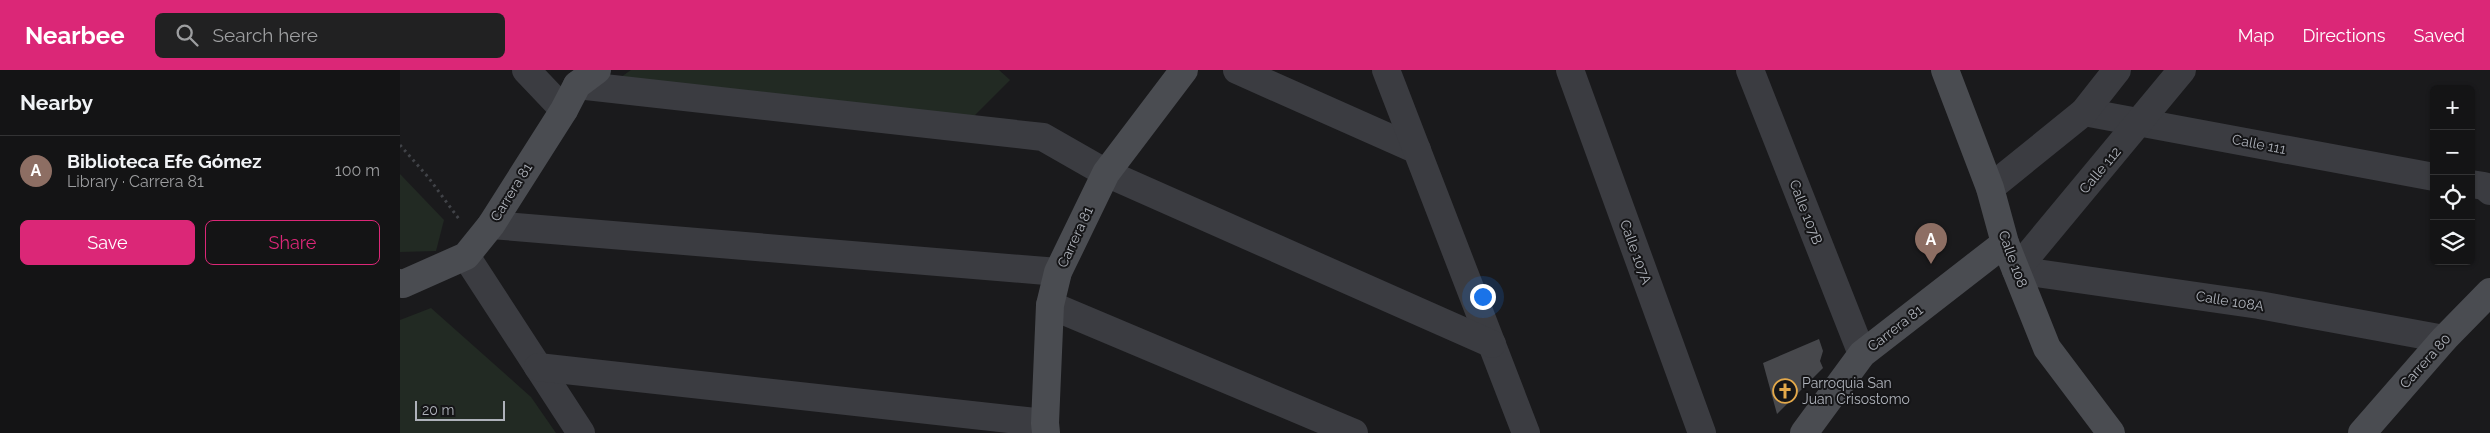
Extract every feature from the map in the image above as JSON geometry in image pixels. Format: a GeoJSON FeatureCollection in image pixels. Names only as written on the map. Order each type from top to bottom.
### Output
{"type":"FeatureCollection","features":[{"type":"Feature","properties":{"kind":"street"},"geometry":{"type":"LineString","coordinates":[[526,70],[564,110]]}},
{"type":"Feature","properties":{"kind":"street","name":"Carrera 81"},"geometry":{"type":"LineString","coordinates":[[1045,428],[1050,305],[1058,272],[1106,173],[1184,70]]}},
{"type":"Feature","properties":{"kind":"street"},"geometry":{"type":"LineString","coordinates":[[1237,70],[1417,150]]}},
{"type":"Feature","properties":{"kind":"street"},"geometry":{"type":"LineString","coordinates":[[1386,70],[1526,433]]}},
{"type":"Feature","properties":{"kind":"street","name":"Calle 107A"},"geometry":{"type":"LineString","coordinates":[[1570,70],[1702,433]]}},
{"type":"Feature","properties":{"kind":"street","name":"Calle 107B"},"geometry":{"type":"LineString","coordinates":[[1750,70],[1862,354]]}},
{"type":"Feature","properties":{"kind":"street","name":"Calle 108"},"geometry":{"type":"LineString","coordinates":[[1945,70],[1990,188],[2005,243],[2047,348],[2111,433]]}},
{"type":"Feature","properties":{"kind":"street"},"geometry":{"type":"LineString","coordinates":[[1990,188],[2084,112],[2117,70]]}},
{"type":"Feature","properties":{"kind":"street","name":"Calle 112"},"geometry":{"type":"LineString","coordinates":[[2016,270],[2182,70]]}},
{"type":"Feature","properties":{"kind":"street"},"geometry":{"type":"LineString","coordinates":[[587,77],[1043,137],[1106,173],[1492,344]]}},
{"type":"Feature","properties":{"kind":"street","name":"Carrera 81"},"geometry":{"type":"LineString","coordinates":[[400,283],[403,284],[466,256],[491,225],[587,77]]}},
{"type":"Feature","properties":{"kind":"street","name":"Calle 111"},"geometry":{"type":"LineString","coordinates":[[2084,112],[2430,176]]}},
{"type":"Feature","properties":{"kind":"street"},"geometry":{"type":"LineString","coordinates":[[2475,185],[2484,186],[2490,191]]}},
{"type":"Feature","properties":{"kind":"street"},"geometry":{"type":"LineString","coordinates":[[491,225],[1058,272]]}},
{"type":"Feature","properties":{"kind":"street","name":"Carrera 81"},"geometry":{"type":"LineString","coordinates":[[1804,433],[1862,354],[2005,243]]}},
{"type":"Feature","properties":{"kind":"street"},"geometry":{"type":"LineString","coordinates":[[466,256],[581,433]]}},
{"type":"Feature","properties":{"kind":"street","name":"Calle 108A"},"geometry":{"type":"LineString","coordinates":[[2016,270],[2259,306],[2444,340]]}},
{"type":"Feature","properties":{"kind":"street","name":"Carrera 80"},"geometry":{"type":"LineString","coordinates":[[2362,433],[2444,340],[2490,292]]}},
{"type":"Feature","properties":{"kind":"street"},"geometry":{"type":"LineString","coordinates":[[1050,305],[1354,433]]}},
{"type":"Feature","properties":{"kind":"street"},"geometry":{"type":"LineString","coordinates":[[538,367],[1045,428]]}},
{"type":"Feature","properties":{"kind":"path"},"geometry":{"type":"LineString","coordinates":[[400,145],[428,177],[460,219],[466,256]]}},
{"type":"Feature","properties":{"kind":"shaded area"},"geometry":{"type":"Polygon","coordinates":[[[631,70],[999,70],[1010,80],[969,121],[621,77],[631,70]]]}},
{"type":"Feature","properties":{"kind":"shaded area"},"geometry":{"type":"Polygon","coordinates":[[[400,174],[444,220],[436,251],[400,252],[400,174]]]}},
{"type":"Feature","properties":{"kind":"shaded area"},"geometry":{"type":"Polygon","coordinates":[[[431,308],[531,397],[556,433],[400,433],[400,320],[431,308]]]}},
{"type":"Feature","properties":{"kind":"building","name":"Parroquia San Juan Crisostomo"},"geometry":{"type":"Polygon","coordinates":[[[1819,339],[1823,351],[1820,361],[1823,368],[1777,414],[1763,363],[1819,339]]]}},
{"type":"Feature","properties":{"kind":"place","name":"Biblioteca Efe Gómez"},"geometry":{"type":"Point","coordinates":[1931,264]}},
{"type":"Feature","properties":{"kind":"place","name":"Parroquia San Juan Crisostomo"},"geometry":{"type":"Point","coordinates":[1785,391]}}]}
